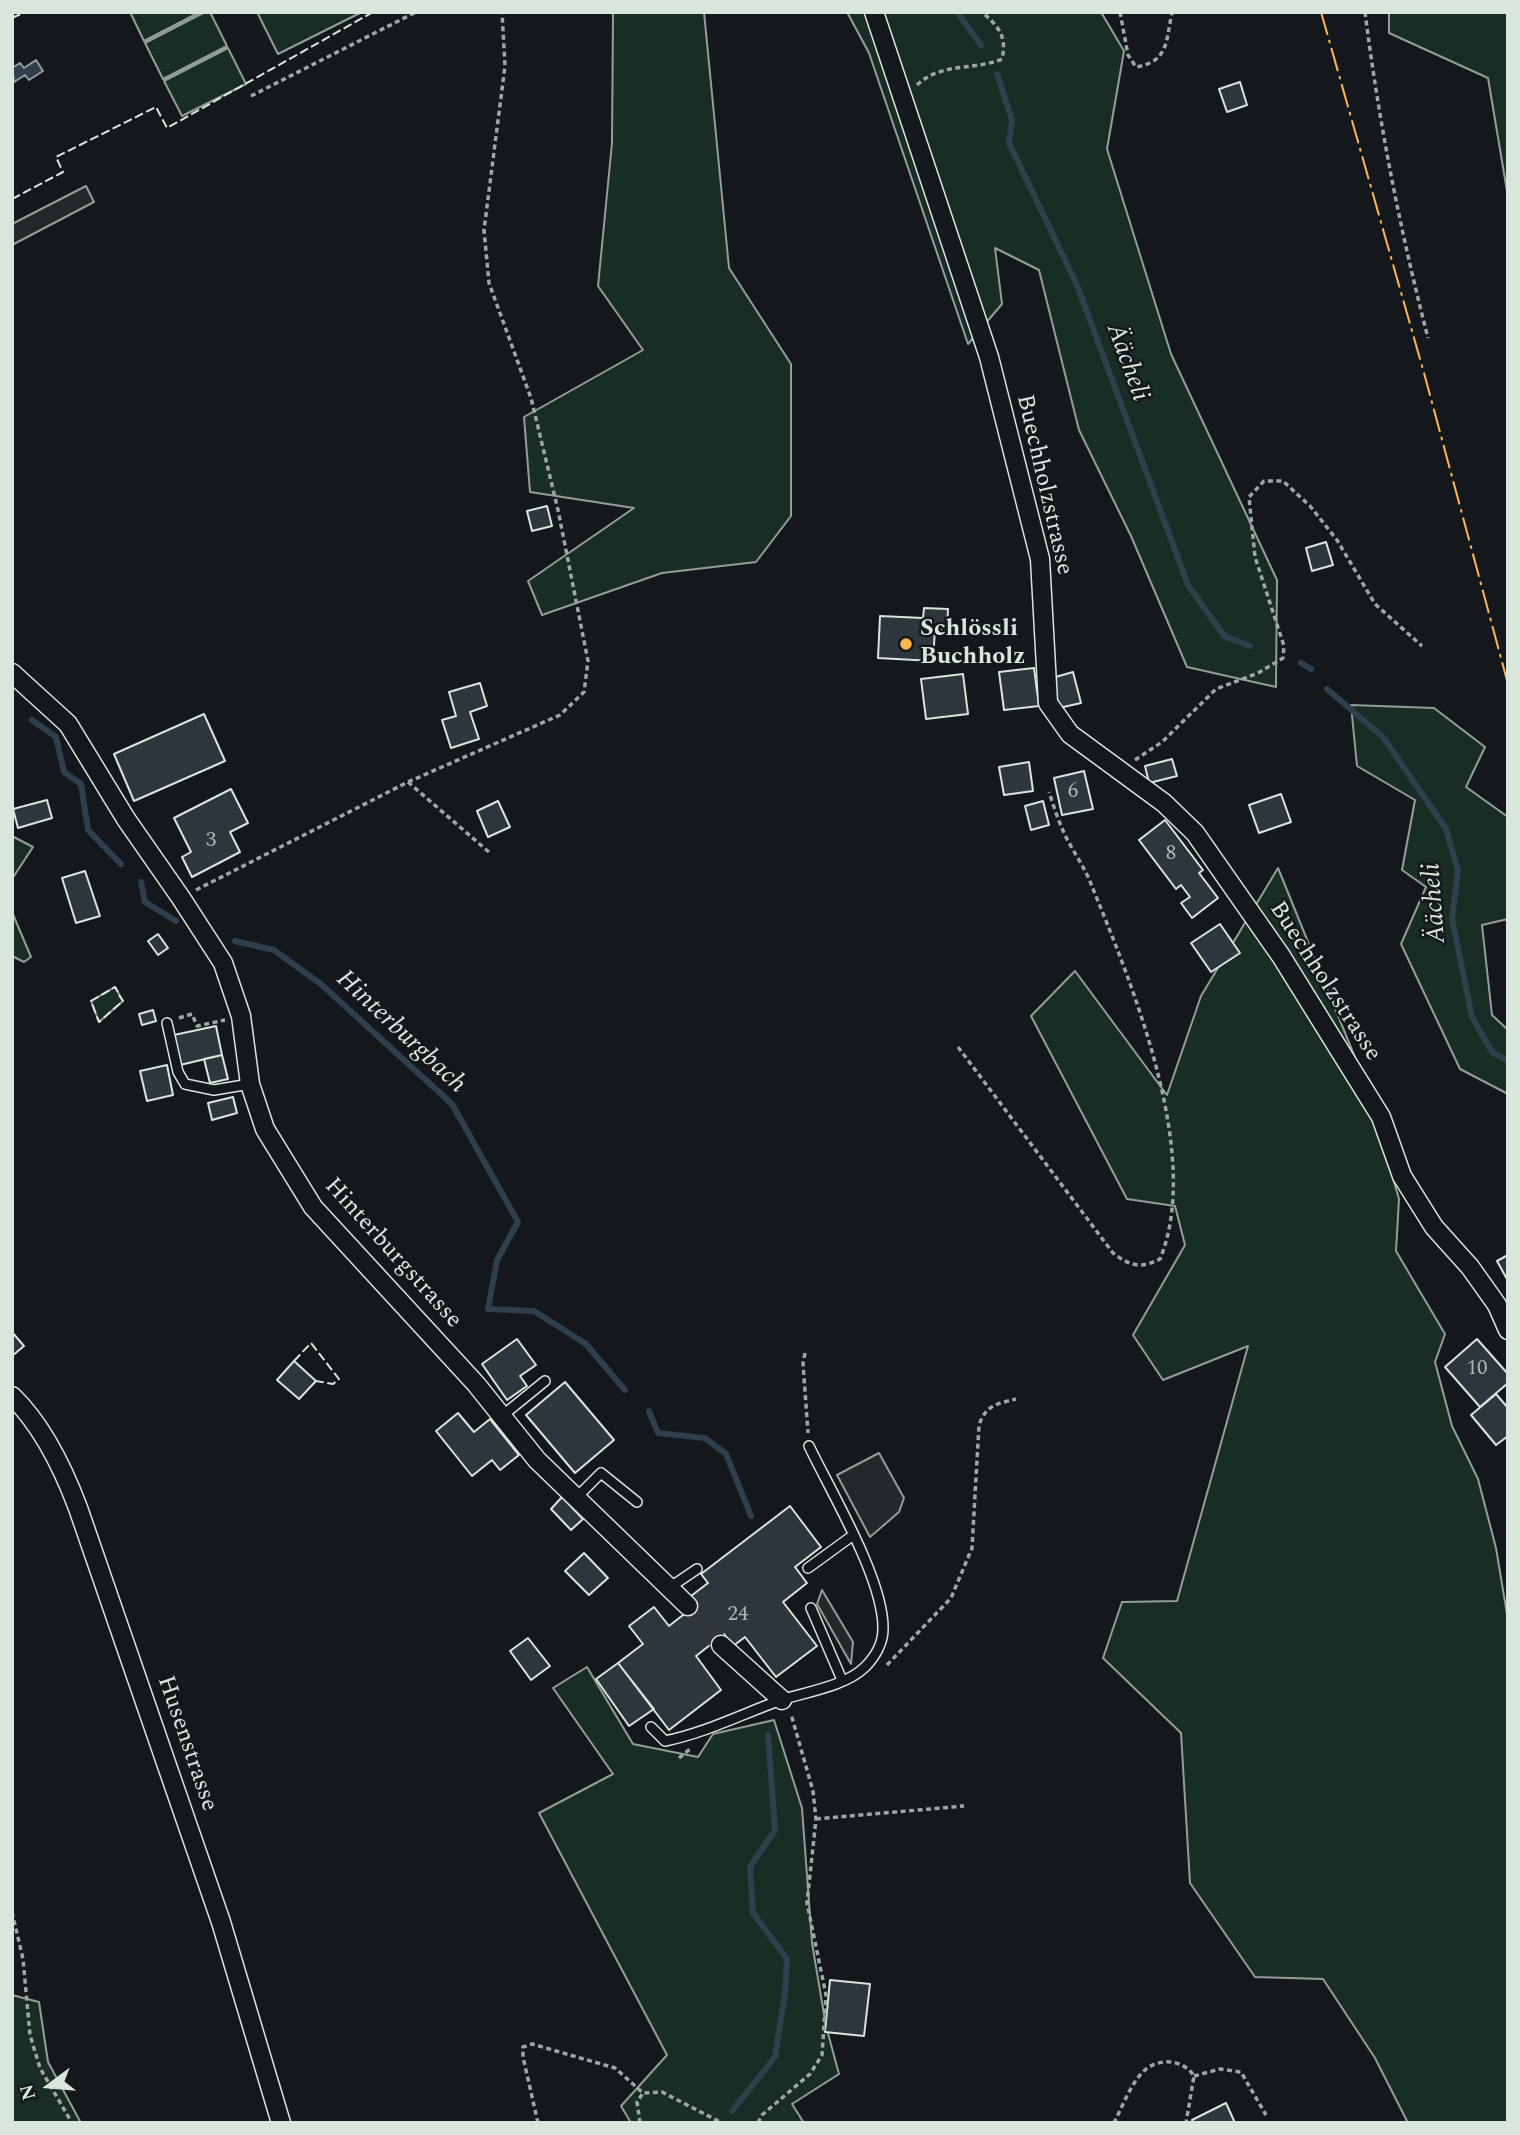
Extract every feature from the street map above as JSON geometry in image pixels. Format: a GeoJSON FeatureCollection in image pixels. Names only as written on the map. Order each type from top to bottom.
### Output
{"type":"FeatureCollection","features":[{"type":"Feature","properties":{"kind":"street","name":"Buechholzstrasse"},"geometry":{"type":"LineString","coordinates":[[874,12],[901,101],[989,358],[1040,559],[1048,703],[1070,734],[1164,803],[1195,833],[1281,956],[1381,1117],[1402,1176],[1434,1227],[1470,1267],[1497,1306],[1508,1330]]}},
{"type":"Feature","properties":{"kind":"street","name":"Hinterburgstrasse"},"geometry":{"type":"LineString","coordinates":[[12,673],[68,724],[125,819],[223,963],[241,1016],[250,1084],[265,1129],[313,1207],[476,1384],[537,1460],[688,1606]]}},
{"type":"Feature","properties":{"kind":"street","name":"Husenstrasse"},"geometry":{"type":"LineString","coordinates":[[12,1396],[44,1439],[65,1475],[78,1508],[221,1923],[281,2123]]}},
{"type":"Feature","properties":{"kind":"street"},"geometry":{"type":"LineString","coordinates":[[721,1645],[782,1700]]}},
{"type":"Feature","properties":{"kind":"lane"},"geometry":{"type":"LineString","coordinates":[[167,1023],[178,1072],[186,1084],[214,1090],[250,1084]]}},
{"type":"Feature","properties":{"kind":"lane"},"geometry":{"type":"LineString","coordinates":[[502,1416],[545,1381]]}},
{"type":"Feature","properties":{"kind":"lane"},"geometry":{"type":"LineString","coordinates":[[651,1727],[665,1741],[696,1735],[730,1718],[842,1680],[864,1669],[882,1642],[883,1628],[875,1588],[809,1446]]}},
{"type":"Feature","properties":{"kind":"lane"},"geometry":{"type":"LineString","coordinates":[[577,1497],[601,1473],[636,1502]]}},
{"type":"Feature","properties":{"kind":"lane"},"geometry":{"type":"LineString","coordinates":[[807,1568],[852,1536]]}},
{"type":"Feature","properties":{"kind":"lane"},"geometry":{"type":"LineString","coordinates":[[669,1588],[697,1569]]}},
{"type":"Feature","properties":{"kind":"lane"},"geometry":{"type":"LineString","coordinates":[[811,1608],[842,1680]]}},
{"type":"Feature","properties":{"kind":"path"},"geometry":{"type":"LineString","coordinates":[[251,96],[416,12]]}},
{"type":"Feature","properties":{"kind":"path"},"geometry":{"type":"LineString","coordinates":[[181,898],[408,782],[561,715],[584,692],[588,661],[558,510],[531,398],[489,283],[484,230],[505,66],[502,12]]}},
{"type":"Feature","properties":{"kind":"path"},"geometry":{"type":"LineString","coordinates":[[901,101],[928,74],[962,66],[983,67],[1002,59],[1006,43],[999,28],[982,12]]}},
{"type":"Feature","properties":{"kind":"path"},"geometry":{"type":"LineString","coordinates":[[1120,12],[1128,55],[1136,67],[1152,65],[1163,53],[1172,12]]}},
{"type":"Feature","properties":{"kind":"path"},"geometry":{"type":"LineString","coordinates":[[1365,12],[1379,126],[1402,239],[1428,338]]}},
{"type":"Feature","properties":{"kind":"path"},"geometry":{"type":"LineString","coordinates":[[1119,770],[1163,743],[1216,689],[1258,673],[1283,658],[1284,646],[1255,557],[1249,497],[1264,481],[1283,481],[1310,506],[1337,540],[1375,604],[1422,646]]}},
{"type":"Feature","properties":{"kind":"path"},"geometry":{"type":"LineString","coordinates":[[408,782],[490,853]]}},
{"type":"Feature","properties":{"kind":"path"},"geometry":{"type":"LineString","coordinates":[[958,1047],[1113,1253],[1128,1264],[1144,1267],[1160,1259],[1170,1233],[1172,1140],[1154,1055],[1090,881],[1065,835],[1049,792]]}},
{"type":"Feature","properties":{"kind":"path"},"geometry":{"type":"LineString","coordinates":[[195,1018],[197,1026],[241,1016]]}},
{"type":"Feature","properties":{"kind":"path"},"geometry":{"type":"LineString","coordinates":[[805,1353],[803,1363],[809,1446]]}},
{"type":"Feature","properties":{"kind":"path"},"geometry":{"type":"LineString","coordinates":[[883,1670],[951,1598],[972,1548],[979,1426],[984,1411],[993,1405],[1016,1399]]}},
{"type":"Feature","properties":{"kind":"path"},"geometry":{"type":"LineString","coordinates":[[758,2123],[762,2115],[810,2074],[822,2055],[826,1995],[807,1902],[816,1819],[802,1744],[795,1721],[782,1700]]}},
{"type":"Feature","properties":{"kind":"path"},"geometry":{"type":"LineString","coordinates":[[816,1819],[964,1806]]}},
{"type":"Feature","properties":{"kind":"path"},"geometry":{"type":"LineString","coordinates":[[12,1912],[23,1959],[30,2035],[40,2068],[72,2123]]}},
{"type":"Feature","properties":{"kind":"path"},"geometry":{"type":"LineString","coordinates":[[538,2123],[523,2057],[523,2047],[532,2043],[615,2068],[643,2093],[662,2092],[722,2123]]}},
{"type":"Feature","properties":{"kind":"path"},"geometry":{"type":"LineString","coordinates":[[1114,2123],[1146,2069],[1168,2061],[1189,2067],[1194,2076],[1186,2123]]}},
{"type":"Feature","properties":{"kind":"path"},"geometry":{"type":"LineString","coordinates":[[1194,2076],[1220,2069],[1241,2072],[1266,2115]]}},
{"type":"Feature","properties":{"kind":"path"},"geometry":{"type":"LineString","coordinates":[[640,2123],[637,2102],[643,2093]]}},
{"type":"Feature","properties":{"kind":"green space"},"geometry":{"type":"Polygon","coordinates":[[[130,12],[200,12],[144,41],[130,12]]]}},
{"type":"Feature","properties":{"kind":"green space"},"geometry":{"type":"Polygon","coordinates":[[[205,12],[210,12],[227,46],[163,79],[145,43],[205,12]]]}},
{"type":"Feature","properties":{"kind":"green space"},"geometry":{"type":"Polygon","coordinates":[[[257,12],[362,12],[278,54],[257,12]]]}},
{"type":"Feature","properties":{"kind":"green space"},"geometry":{"type":"Polygon","coordinates":[[[613,12],[704,12],[729,268],[791,364],[791,516],[756,562],[662,573],[542,615],[528,581],[634,508],[530,492],[524,417],[643,350],[598,286],[612,143],[613,12]]]}},
{"type":"Feature","properties":{"kind":"green space"},"geometry":{"type":"Polygon","coordinates":[[[847,12],[1101,12],[1124,51],[1107,149],[1171,354],[1277,580],[1276,687],[1187,667],[1131,536],[1079,430],[1039,270],[995,248],[1002,304],[968,344],[869,53],[847,12]]]}},
{"type":"Feature","properties":{"kind":"green space"},"geometry":{"type":"Polygon","coordinates":[[[1389,12],[1508,12],[1508,197],[1488,78],[1389,33],[1389,12]]]}},
{"type":"Feature","properties":{"kind":"green space"},"geometry":{"type":"Polygon","coordinates":[[[228,48],[246,84],[182,116],[164,81],[228,48]]]}},
{"type":"Feature","properties":{"kind":"green space"},"geometry":{"type":"Polygon","coordinates":[[[1351,705],[1434,708],[1485,747],[1466,787],[1508,817],[1508,919],[1482,925],[1492,1015],[1508,1030],[1508,1094],[1460,1069],[1401,944],[1426,887],[1402,870],[1415,800],[1357,766],[1351,705]]]}},
{"type":"Feature","properties":{"kind":"green space"},"geometry":{"type":"Polygon","coordinates":[[[12,836],[33,847],[12,879],[12,836]]]}},
{"type":"Feature","properties":{"kind":"green space"},"geometry":{"type":"Polygon","coordinates":[[[1278,868],[1367,1087],[1399,1199],[1396,1251],[1445,1334],[1435,1362],[1452,1426],[1478,1479],[1496,1548],[1508,1620],[1508,2123],[1408,2123],[1375,2058],[1323,1979],[1255,1977],[1190,1883],[1181,1733],[1103,1658],[1122,1602],[1177,1601],[1248,1346],[1163,1380],[1133,1335],[1185,1245],[1175,1206],[1127,1199],[1031,1016],[1075,971],[1167,1095],[1201,996],[1278,868]]]}},
{"type":"Feature","properties":{"kind":"green space"},"geometry":{"type":"Polygon","coordinates":[[[12,912],[31,957],[24,962],[12,956],[12,912]]]}},
{"type":"Feature","properties":{"kind":"green space"},"geometry":{"type":"Polygon","coordinates":[[[115,987],[123,1001],[99,1022],[91,1001],[115,987]]]}},
{"type":"Feature","properties":{"kind":"green space"},"geometry":{"type":"Polygon","coordinates":[[[587,1667],[633,1744],[698,1757],[713,1734],[774,1720],[802,1808],[812,1943],[826,2026],[839,2074],[792,2104],[804,2123],[631,2123],[621,2106],[667,2055],[539,1813],[613,1774],[553,1688],[587,1667]]]}},
{"type":"Feature","properties":{"kind":"green space"},"geometry":{"type":"Polygon","coordinates":[[[12,1995],[39,2002],[48,2062],[81,2123],[12,2123],[12,1995]]]}},
{"type":"Feature","properties":{"kind":"shaded area"},"geometry":{"type":"Polygon","coordinates":[[[86,186],[94,202],[12,245],[12,224],[86,186]]]}},
{"type":"Feature","properties":{"kind":"shaded area"},"geometry":{"type":"Polygon","coordinates":[[[879,1453],[904,1498],[899,1512],[870,1537],[837,1475],[879,1453]]]}},
{"type":"Feature","properties":{"kind":"shaded area"},"geometry":{"type":"Polygon","coordinates":[[[822,1590],[853,1642],[851,1664],[817,1604],[822,1590]]]}},
{"type":"Feature","properties":{"kind":"water"},"geometry":{"type":"Polygon","coordinates":[[[36,60],[43,71],[29,80],[25,75],[14,82],[12,68],[20,63],[24,68],[36,60]]]}},
{"type":"Feature","properties":{"kind":"building"},"geometry":{"type":"Polygon","coordinates":[[[1240,82],[1247,105],[1227,112],[1219,89],[1240,82]]]}},
{"type":"Feature","properties":{"kind":"building"},"geometry":{"type":"Polygon","coordinates":[[[547,506],[552,526],[532,531],[527,511],[547,506]]]}},
{"type":"Feature","properties":{"kind":"building"},"geometry":{"type":"Polygon","coordinates":[[[1326,542],[1333,565],[1312,571],[1306,548],[1326,542]]]}},
{"type":"Feature","properties":{"kind":"building","name":"Schlössli Buchholz"},"geometry":{"type":"Polygon","coordinates":[[[924,608],[948,609],[947,630],[935,629],[933,661],[878,658],[880,616],[923,618],[924,608]]]}},
{"type":"Feature","properties":{"kind":"building"},"geometry":{"type":"Polygon","coordinates":[[[1034,668],[1039,706],[1004,710],[999,672],[1034,668]]]}},
{"type":"Feature","properties":{"kind":"building"},"geometry":{"type":"Polygon","coordinates":[[[1073,672],[1081,703],[1059,708],[1052,678],[1073,672]]]}},
{"type":"Feature","properties":{"kind":"building"},"geometry":{"type":"Polygon","coordinates":[[[963,674],[968,714],[926,719],[921,679],[963,674]]]}},
{"type":"Feature","properties":{"kind":"building"},"geometry":{"type":"Polygon","coordinates":[[[480,683],[487,706],[470,712],[479,739],[451,748],[442,720],[456,716],[449,692],[480,683]]]}},
{"type":"Feature","properties":{"kind":"building"},"geometry":{"type":"Polygon","coordinates":[[[204,714],[225,761],[134,801],[114,754],[204,714]]]}},
{"type":"Feature","properties":{"kind":"building"},"geometry":{"type":"Polygon","coordinates":[[[1172,759],[1177,776],[1149,783],[1145,766],[1172,759]]]}},
{"type":"Feature","properties":{"kind":"building"},"geometry":{"type":"Polygon","coordinates":[[[1029,762],[1033,791],[1004,795],[999,767],[1029,762]]]}},
{"type":"Feature","properties":{"kind":"building"},"geometry":{"type":"Polygon","coordinates":[[[1084,771],[1093,809],[1062,815],[1054,778],[1084,771]]]}},
{"type":"Feature","properties":{"kind":"building"},"geometry":{"type":"Polygon","coordinates":[[[231,789],[248,823],[230,832],[240,852],[192,877],[182,857],[191,852],[174,818],[231,789]]]}},
{"type":"Feature","properties":{"kind":"building"},"geometry":{"type":"Polygon","coordinates":[[[1281,794],[1291,822],[1259,833],[1249,805],[1281,794]]]}},
{"type":"Feature","properties":{"kind":"building"},"geometry":{"type":"Polygon","coordinates":[[[47,800],[52,818],[18,828],[13,809],[47,800]]]}},
{"type":"Feature","properties":{"kind":"building"},"geometry":{"type":"Polygon","coordinates":[[[498,801],[510,827],[488,837],[477,811],[498,801]]]}},
{"type":"Feature","properties":{"kind":"building"},"geometry":{"type":"Polygon","coordinates":[[[1043,801],[1049,825],[1031,830],[1025,806],[1043,801]]]}},
{"type":"Feature","properties":{"kind":"building"},"geometry":{"type":"Polygon","coordinates":[[[1165,820],[1203,870],[1199,873],[1218,898],[1192,918],[1181,903],[1190,897],[1181,885],[1176,889],[1139,840],[1165,820]]]}},
{"type":"Feature","properties":{"kind":"building"},"geometry":{"type":"Polygon","coordinates":[[[85,871],[100,916],[76,923],[62,878],[85,871]]]}},
{"type":"Feature","properties":{"kind":"building"},"geometry":{"type":"Polygon","coordinates":[[[1220,924],[1240,953],[1211,972],[1191,943],[1220,924]]]}},
{"type":"Feature","properties":{"kind":"building"},"geometry":{"type":"Polygon","coordinates":[[[158,934],[168,948],[158,955],[148,941],[158,934]]]}},
{"type":"Feature","properties":{"kind":"building"},"geometry":{"type":"Polygon","coordinates":[[[153,1010],[156,1021],[142,1025],[139,1014],[153,1010]]]}},
{"type":"Feature","properties":{"kind":"building"},"geometry":{"type":"Polygon","coordinates":[[[216,1026],[222,1055],[180,1065],[174,1035],[216,1026]]]}},
{"type":"Feature","properties":{"kind":"building"},"geometry":{"type":"Polygon","coordinates":[[[222,1055],[228,1079],[210,1083],[204,1059],[222,1055]]]}},
{"type":"Feature","properties":{"kind":"building"},"geometry":{"type":"Polygon","coordinates":[[[167,1065],[173,1095],[147,1101],[140,1071],[167,1065]]]}},
{"type":"Feature","properties":{"kind":"building"},"geometry":{"type":"Polygon","coordinates":[[[233,1097],[237,1113],[212,1120],[208,1103],[233,1097]]]}},
{"type":"Feature","properties":{"kind":"building"},"geometry":{"type":"Polygon","coordinates":[[[1508,1255],[1508,1281],[1497,1261],[1508,1255]]]}},
{"type":"Feature","properties":{"kind":"building"},"geometry":{"type":"Polygon","coordinates":[[[12,1332],[24,1346],[12,1356],[12,1332]]]}},
{"type":"Feature","properties":{"kind":"building"},"geometry":{"type":"Polygon","coordinates":[[[517,1339],[536,1365],[520,1376],[527,1386],[507,1400],[482,1364],[517,1339]]]}},
{"type":"Feature","properties":{"kind":"building"},"geometry":{"type":"Polygon","coordinates":[[[1477,1339],[1508,1374],[1508,1383],[1480,1407],[1445,1367],[1477,1339]]]}},
{"type":"Feature","properties":{"kind":"building"},"geometry":{"type":"Polygon","coordinates":[[[294,1361],[316,1381],[299,1399],[277,1380],[294,1361]]]}},
{"type":"Feature","properties":{"kind":"building"},"geometry":{"type":"Polygon","coordinates":[[[565,1382],[614,1440],[575,1473],[526,1415],[565,1382]]]}},
{"type":"Feature","properties":{"kind":"building"},"geometry":{"type":"Polygon","coordinates":[[[1496,1394],[1508,1408],[1508,1436],[1496,1445],[1471,1415],[1496,1394]]]}},
{"type":"Feature","properties":{"kind":"building"},"geometry":{"type":"Polygon","coordinates":[[[458,1413],[474,1432],[490,1419],[519,1455],[500,1470],[492,1460],[472,1476],[436,1431],[458,1413]]]}},
{"type":"Feature","properties":{"kind":"building"},"geometry":{"type":"Polygon","coordinates":[[[562,1497],[583,1519],[571,1530],[551,1509],[562,1497]]]}},
{"type":"Feature","properties":{"kind":"building"},"geometry":{"type":"Polygon","coordinates":[[[790,1506],[821,1547],[795,1567],[807,1583],[783,1602],[817,1646],[776,1677],[745,1637],[733,1646],[724,1634],[696,1656],[721,1690],[669,1730],[618,1663],[643,1644],[629,1626],[654,1607],[669,1626],[697,1604],[691,1596],[708,1583],[701,1574],[790,1506]]]}},
{"type":"Feature","properties":{"kind":"building"},"geometry":{"type":"Polygon","coordinates":[[[584,1553],[608,1578],[589,1595],[565,1571],[584,1553]]]}},
{"type":"Feature","properties":{"kind":"building"},"geometry":{"type":"Polygon","coordinates":[[[528,1638],[550,1666],[531,1680],[510,1651],[528,1638]]]}},
{"type":"Feature","properties":{"kind":"building"},"geometry":{"type":"Polygon","coordinates":[[[618,1663],[654,1709],[629,1726],[596,1679],[618,1663]]]}},
{"type":"Feature","properties":{"kind":"building"},"geometry":{"type":"Polygon","coordinates":[[[830,1980],[870,1984],[864,2036],[825,2032],[830,1980]]]}},
{"type":"Feature","properties":{"kind":"building"},"geometry":{"type":"Polygon","coordinates":[[[1226,2103],[1235,2123],[1193,2123],[1192,2120],[1226,2103]]]}},
{"type":"Feature","properties":{"kind":"waterway","name":"Äächeli"},"geometry":{"type":"LineString","coordinates":[[957,12],[981,45]]}},
{"type":"Feature","properties":{"kind":"waterway","name":"Äächeli"},"geometry":{"type":"LineString","coordinates":[[997,74],[1012,120],[1009,143],[1077,285],[1188,585],[1224,636],[1250,646]]}},
{"type":"Feature","properties":{"kind":"waterway","name":"Äächeli"},"geometry":{"type":"LineString","coordinates":[[1301,663],[1311,669]]}},
{"type":"Feature","properties":{"kind":"waterway","name":"Äächeli"},"geometry":{"type":"LineString","coordinates":[[1327,689],[1383,737],[1446,829],[1458,870],[1452,919],[1472,1017],[1492,1052],[1508,1061]]}},
{"type":"Feature","properties":{"kind":"waterway","name":"Hinterburgbach"},"geometry":{"type":"LineString","coordinates":[[32,720],[56,737],[64,772],[81,784],[88,830],[121,864]]}},
{"type":"Feature","properties":{"kind":"waterway","name":"Hinterburgbach"},"geometry":{"type":"LineString","coordinates":[[141,882],[145,902],[176,921]]}},
{"type":"Feature","properties":{"kind":"waterway","name":"Hinterburgbach"},"geometry":{"type":"LineString","coordinates":[[235,941],[274,950],[322,985],[452,1104],[518,1222],[497,1260],[488,1309],[534,1311],[586,1344],[625,1390]]}},
{"type":"Feature","properties":{"kind":"waterway","name":"Hinterburgbach"},"geometry":{"type":"LineString","coordinates":[[649,1411],[658,1433],[705,1438],[726,1454],[751,1516]]}},
{"type":"Feature","properties":{"kind":"waterway","name":"Hinterburgbach"},"geometry":{"type":"LineString","coordinates":[[732,2111],[775,2057],[785,1993],[787,1959],[753,1913],[750,1867],[775,1830],[768,1735]]}},
{"type":"Feature","properties":{"kind":"tunnel"},"geometry":{"type":"LineString","coordinates":[[688,1606],[721,1645]]}},
{"type":"Feature","properties":{"kind":"fence"},"geometry":{"type":"LineString","coordinates":[[12,18],[25,12]]}},
{"type":"Feature","properties":{"kind":"fence"},"geometry":{"type":"LineString","coordinates":[[12,199],[63,172],[56,157],[156,107],[167,128],[373,12]]}},
{"type":"Feature","properties":{"kind":"fence"},"geometry":{"type":"LineString","coordinates":[[118,992],[115,987],[91,1001],[99,1022],[123,1001],[119,995]]}},
{"type":"Feature","properties":{"kind":"fence"},"geometry":{"type":"LineString","coordinates":[[294,1361],[311,1343],[339,1379],[333,1384],[316,1381]]}},
{"type":"Feature","properties":{"kind":"power"},"geometry":{"type":"LineString","coordinates":[[1321,12],[1424,373],[1508,684]]}},
{"type":"Feature","properties":{"kind":"place","name":"Schlössli Buchholz"},"geometry":{"type":"Point","coordinates":[906,644]}}]}
